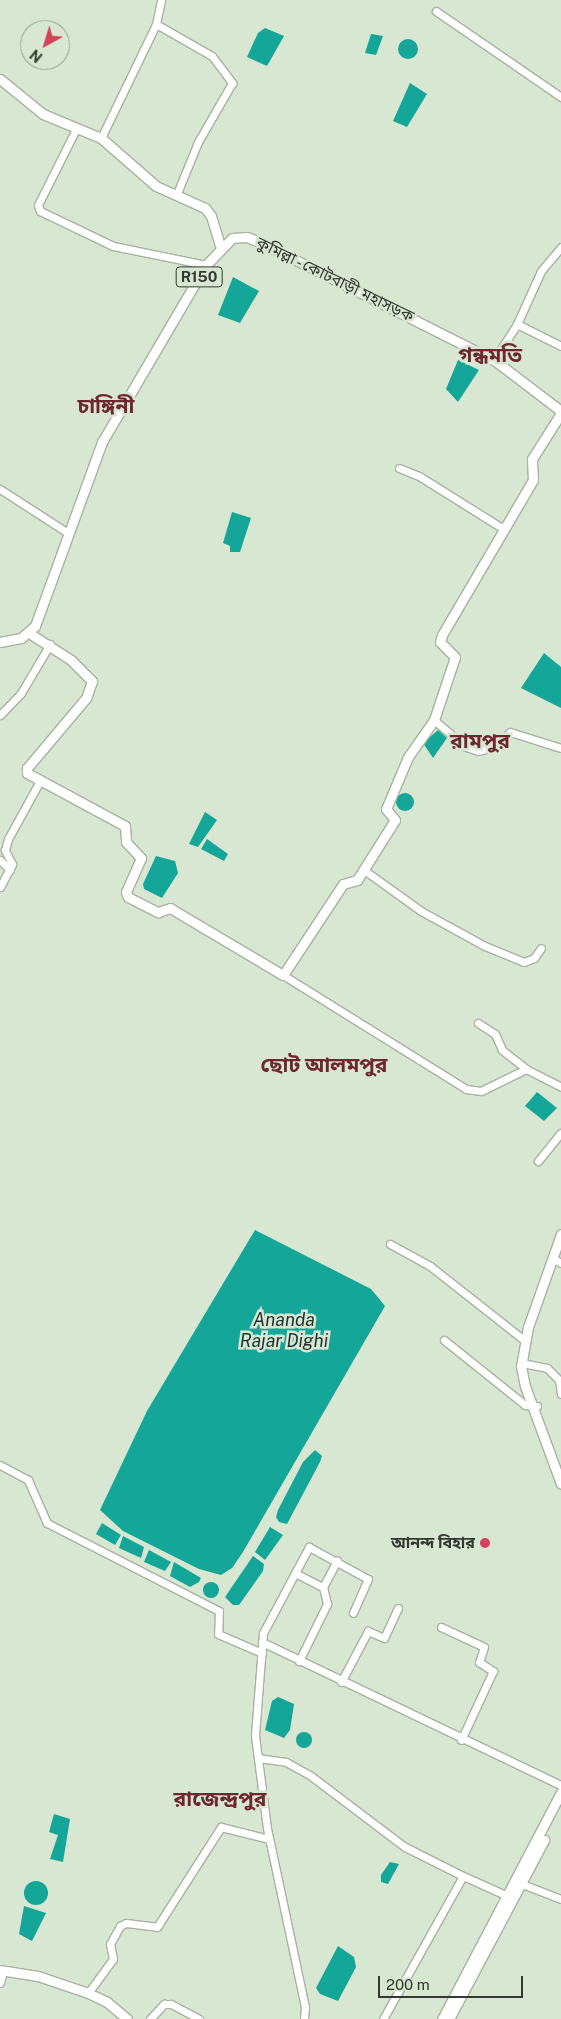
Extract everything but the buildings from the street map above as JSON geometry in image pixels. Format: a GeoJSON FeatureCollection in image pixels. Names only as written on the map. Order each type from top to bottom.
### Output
{"type":"FeatureCollection","features":[{"type":"Feature","properties":{"kind":"main road"},"geometry":{"type":"LineString","coordinates":[[0,79],[43,114],[101,138],[156,186],[208,211],[220,246]]}},
{"type":"Feature","properties":{"kind":"main road","name":"কুমিল্লা - কোটবাড়ী মহাসড়ক"},"geometry":{"type":"LineString","coordinates":[[220,246],[232,238],[253,239],[494,360],[561,412]]}},
{"type":"Feature","properties":{"kind":"main road","name":"R150"},"geometry":{"type":"LineString","coordinates":[[29,633],[35,626],[102,442],[206,265],[220,246]]}},
{"type":"Feature","properties":{"kind":"main road"},"geometry":{"type":"LineString","coordinates":[[0,642],[29,633],[50,644],[92,681],[86,698],[27,768],[27,773],[125,826],[126,842],[141,858],[126,892],[128,897],[158,912],[170,908],[283,975],[342,884],[354,882],[364,870],[395,818],[386,809],[402,767],[434,720],[455,657],[440,639],[502,528],[533,480],[532,459],[561,412]]}},
{"type":"Feature","properties":{"kind":"main road"},"geometry":{"type":"LineString","coordinates":[[561,1234],[557,1260],[531,1339],[527,1364],[535,1406],[561,1469]]}},
{"type":"Feature","properties":{"kind":"main road"},"geometry":{"type":"LineString","coordinates":[[561,1250],[524,1340],[521,1366],[561,1484]]}},
{"type":"Feature","properties":{"kind":"main road"},"geometry":{"type":"LineString","coordinates":[[450,2019],[451,2009],[508,1896],[519,1883],[561,1792]]}},
{"type":"Feature","properties":{"kind":"main road"},"geometry":{"type":"LineString","coordinates":[[442,2019],[451,2009],[561,1806]]}},
{"type":"Feature","properties":{"kind":"main road"},"geometry":{"type":"LineString","coordinates":[[1,1970],[38,1976],[88,1993],[107,2002],[127,2019]]}},
{"type":"Feature","properties":{"kind":"street"},"geometry":{"type":"LineString","coordinates":[[101,138],[156,24],[161,0]]}},
{"type":"Feature","properties":{"kind":"street"},"geometry":{"type":"LineString","coordinates":[[436,11],[561,97]]}},
{"type":"Feature","properties":{"kind":"street"},"geometry":{"type":"LineString","coordinates":[[156,24],[212,56],[232,83],[198,142],[176,196]]}},
{"type":"Feature","properties":{"kind":"street"},"geometry":{"type":"LineString","coordinates":[[76,129],[38,205],[40,211],[113,246],[206,265]]}},
{"type":"Feature","properties":{"kind":"street"},"geometry":{"type":"LineString","coordinates":[[494,360],[517,324],[530,289],[561,247]]}},
{"type":"Feature","properties":{"kind":"street"},"geometry":{"type":"LineString","coordinates":[[517,324],[561,346]]}},
{"type":"Feature","properties":{"kind":"street"},"geometry":{"type":"LineString","coordinates":[[399,468],[419,476],[502,528]]}},
{"type":"Feature","properties":{"kind":"street"},"geometry":{"type":"LineString","coordinates":[[0,489],[68,533]]}},
{"type":"Feature","properties":{"kind":"street"},"geometry":{"type":"LineString","coordinates":[[0,715],[21,693],[50,644]]}},
{"type":"Feature","properties":{"kind":"street"},"geometry":{"type":"LineString","coordinates":[[434,720],[466,746],[478,751],[494,746],[510,732],[561,748]]}},
{"type":"Feature","properties":{"kind":"street"},"geometry":{"type":"LineString","coordinates":[[0,887],[12,863],[5,850],[8,840],[40,779]]}},
{"type":"Feature","properties":{"kind":"street"},"geometry":{"type":"LineString","coordinates":[[0,860],[10,870]]}},
{"type":"Feature","properties":{"kind":"street"},"geometry":{"type":"LineString","coordinates":[[364,870],[421,910],[485,946],[524,962],[534,958],[541,948]]}},
{"type":"Feature","properties":{"kind":"street"},"geometry":{"type":"LineString","coordinates":[[283,975],[466,1089],[481,1091],[526,1069]]}},
{"type":"Feature","properties":{"kind":"street"},"geometry":{"type":"LineString","coordinates":[[478,1023],[495,1034],[502,1050],[526,1069],[561,1087]]}},
{"type":"Feature","properties":{"kind":"street"},"geometry":{"type":"LineString","coordinates":[[538,1162],[561,1133]]}},
{"type":"Feature","properties":{"kind":"street"},"geometry":{"type":"LineString","coordinates":[[390,1244],[430,1266],[524,1340]]}},
{"type":"Feature","properties":{"kind":"street"},"geometry":{"type":"LineString","coordinates":[[444,1340],[525,1405],[535,1406]]}},
{"type":"Feature","properties":{"kind":"street"},"geometry":{"type":"LineString","coordinates":[[527,1364],[547,1368],[559,1380],[561,1394]]}},
{"type":"Feature","properties":{"kind":"street"},"geometry":{"type":"LineString","coordinates":[[0,1465],[28,1480],[47,1522],[219,1611],[218,1634],[262,1653]]}},
{"type":"Feature","properties":{"kind":"street"},"geometry":{"type":"LineString","coordinates":[[304,2019],[305,2007],[269,1839],[255,1735],[262,1642],[266,1626],[309,1547],[368,1579],[353,1613]]}},
{"type":"Feature","properties":{"kind":"street"},"geometry":{"type":"LineString","coordinates":[[299,1661],[327,1604],[323,1587],[337,1561]]}},
{"type":"Feature","properties":{"kind":"street"},"geometry":{"type":"LineString","coordinates":[[295,1572],[323,1587]]}},
{"type":"Feature","properties":{"kind":"street"},"geometry":{"type":"LineString","coordinates":[[341,1682],[368,1631],[384,1638],[398,1608]]}},
{"type":"Feature","properties":{"kind":"street"},"geometry":{"type":"LineString","coordinates":[[441,1627],[484,1647],[478,1662],[493,1671],[461,1740]]}},
{"type":"Feature","properties":{"kind":"street"},"geometry":{"type":"LineString","coordinates":[[262,1642],[461,1740],[561,1785]]}},
{"type":"Feature","properties":{"kind":"street"},"geometry":{"type":"LineString","coordinates":[[258,1758],[286,1762],[311,1776],[405,1847],[508,1896]]}},
{"type":"Feature","properties":{"kind":"street"},"geometry":{"type":"LineString","coordinates":[[88,1993],[113,1959],[110,1944],[120,1926],[126,1923],[157,1927],[221,1827],[269,1839]]}},
{"type":"Feature","properties":{"kind":"street"},"geometry":{"type":"LineString","coordinates":[[383,2019],[463,1876]]}},
{"type":"Feature","properties":{"kind":"street"},"geometry":{"type":"LineString","coordinates":[[519,1883],[561,1899]]}},
{"type":"Feature","properties":{"kind":"street"},"geometry":{"type":"LineString","coordinates":[[0,1983],[1,1970]]}},
{"type":"Feature","properties":{"kind":"street"},"geometry":{"type":"LineString","coordinates":[[150,2019],[164,2004],[199,2019]]}},
{"type":"Feature","properties":{"kind":"water"},"geometry":{"type":"Polygon","coordinates":[[[265,28],[284,36],[267,66],[247,57],[258,33],[265,28]]]}},
{"type":"Feature","properties":{"kind":"water"},"geometry":{"type":"Polygon","coordinates":[[[371,34],[383,36],[376,55],[365,53],[371,34]]]}},
{"type":"Feature","properties":{"kind":"water"},"geometry":{"type":"Polygon","coordinates":[[[408,39],[415,42],[418,49],[415,56],[408,59],[401,56],[398,49],[401,42],[408,39]]]}},
{"type":"Feature","properties":{"kind":"water"},"geometry":{"type":"Polygon","coordinates":[[[410,83],[427,94],[407,127],[393,121],[410,83]]]}},
{"type":"Feature","properties":{"kind":"water"},"geometry":{"type":"Polygon","coordinates":[[[233,277],[259,291],[240,323],[218,315],[233,277]]]}},
{"type":"Feature","properties":{"kind":"water"},"geometry":{"type":"Polygon","coordinates":[[[458,360],[479,370],[458,402],[446,389],[458,360]]]}},
{"type":"Feature","properties":{"kind":"water"},"geometry":{"type":"Polygon","coordinates":[[[232,512],[251,518],[240,552],[230,552],[230,546],[223,543],[232,512]]]}},
{"type":"Feature","properties":{"kind":"water"},"geometry":{"type":"Polygon","coordinates":[[[544,653],[561,667],[561,708],[521,688],[544,653]]]}},
{"type":"Feature","properties":{"kind":"water"},"geometry":{"type":"Polygon","coordinates":[[[438,730],[447,738],[433,758],[423,743],[438,730]]]}},
{"type":"Feature","properties":{"kind":"water"},"geometry":{"type":"Polygon","coordinates":[[[405,793],[411,796],[414,802],[411,808],[405,811],[399,808],[396,802],[399,796],[405,793]]]}},
{"type":"Feature","properties":{"kind":"water"},"geometry":{"type":"Polygon","coordinates":[[[205,812],[217,820],[198,847],[189,844],[205,812]]]}},
{"type":"Feature","properties":{"kind":"water"},"geometry":{"type":"Polygon","coordinates":[[[207,839],[228,854],[224,861],[201,849],[207,839]]]}},
{"type":"Feature","properties":{"kind":"water"},"geometry":{"type":"Polygon","coordinates":[[[156,856],[175,861],[178,873],[162,898],[144,889],[143,884],[156,856]]]}},
{"type":"Feature","properties":{"kind":"water"},"geometry":{"type":"Polygon","coordinates":[[[537,1092],[557,1108],[544,1121],[525,1106],[537,1092]]]}},
{"type":"Feature","properties":{"kind":"water","name":"Ananda Rajar Dighi"},"geometry":{"type":"Polygon","coordinates":[[[255,1230],[371,1289],[385,1306],[243,1552],[232,1568],[221,1575],[199,1569],[123,1531],[100,1510],[147,1411],[255,1230]]]}},
{"type":"Feature","properties":{"kind":"water"},"geometry":{"type":"Polygon","coordinates":[[[315,1450],[322,1456],[320,1462],[287,1524],[279,1522],[276,1517],[278,1510],[303,1462],[315,1450]]]}},
{"type":"Feature","properties":{"kind":"water"},"geometry":{"type":"Polygon","coordinates":[[[102,1523],[121,1535],[115,1545],[96,1534],[102,1523]]]}},
{"type":"Feature","properties":{"kind":"water"},"geometry":{"type":"Polygon","coordinates":[[[270,1527],[283,1535],[265,1560],[255,1552],[270,1527]]]}},
{"type":"Feature","properties":{"kind":"water"},"geometry":{"type":"Polygon","coordinates":[[[123,1536],[144,1547],[141,1558],[119,1548],[123,1536]]]}},
{"type":"Feature","properties":{"kind":"water"},"geometry":{"type":"Polygon","coordinates":[[[149,1550],[171,1562],[165,1571],[144,1562],[149,1550]]]}},
{"type":"Feature","properties":{"kind":"water"},"geometry":{"type":"Polygon","coordinates":[[[253,1556],[264,1564],[263,1571],[239,1605],[233,1605],[225,1597],[253,1556]]]}},
{"type":"Feature","properties":{"kind":"water"},"geometry":{"type":"Polygon","coordinates":[[[174,1562],[201,1578],[199,1582],[190,1587],[170,1576],[174,1562]]]}},
{"type":"Feature","properties":{"kind":"water"},"geometry":{"type":"Polygon","coordinates":[[[208,1582],[214,1582],[219,1587],[217,1596],[208,1598],[203,1593],[203,1587],[208,1582]]]}},
{"type":"Feature","properties":{"kind":"water"},"geometry":{"type":"Polygon","coordinates":[[[278,1697],[294,1704],[290,1730],[284,1738],[265,1730],[272,1701],[278,1697]]]}},
{"type":"Feature","properties":{"kind":"water"},"geometry":{"type":"Polygon","coordinates":[[[301,1732],[307,1732],[312,1737],[310,1746],[301,1748],[296,1743],[296,1737],[301,1732]]]}},
{"type":"Feature","properties":{"kind":"water"},"geometry":{"type":"Polygon","coordinates":[[[54,1814],[70,1819],[63,1862],[50,1859],[58,1835],[49,1832],[54,1814]]]}},
{"type":"Feature","properties":{"kind":"water"},"geometry":{"type":"Polygon","coordinates":[[[390,1862],[399,1864],[388,1884],[381,1882],[381,1875],[390,1862]]]}},
{"type":"Feature","properties":{"kind":"water"},"geometry":{"type":"Polygon","coordinates":[[[36,1881],[41,1882],[47,1888],[47,1898],[41,1904],[36,1905],[31,1904],[25,1898],[24,1893],[25,1888],[31,1882],[36,1881]]]}},
{"type":"Feature","properties":{"kind":"water"},"geometry":{"type":"Polygon","coordinates":[[[24,1906],[46,1913],[32,1941],[19,1934],[24,1906]]]}},
{"type":"Feature","properties":{"kind":"water"},"geometry":{"type":"Polygon","coordinates":[[[338,1946],[354,1957],[356,1967],[338,2001],[320,1994],[316,1988],[338,1946]]]}},
{"type":"Feature","properties":{"kind":"place","name":"আনন্দ বিহার"},"geometry":{"type":"Point","coordinates":[485,1543]}},
{"type":"Feature","properties":{"kind":"district","name":"গন্ধমতি"},"geometry":{"type":"Point","coordinates":[490,355]}},
{"type":"Feature","properties":{"kind":"district","name":"চাঙ্গিনী"},"geometry":{"type":"Point","coordinates":[106,406]}},
{"type":"Feature","properties":{"kind":"district","name":"রামপুর"},"geometry":{"type":"Point","coordinates":[480,741]}},
{"type":"Feature","properties":{"kind":"district","name":"ছোট আলমপুর"},"geometry":{"type":"Point","coordinates":[324,1065]}},
{"type":"Feature","properties":{"kind":"district","name":"রাজেন্দ্রপুর"},"geometry":{"type":"Point","coordinates":[220,1799]}}]}
